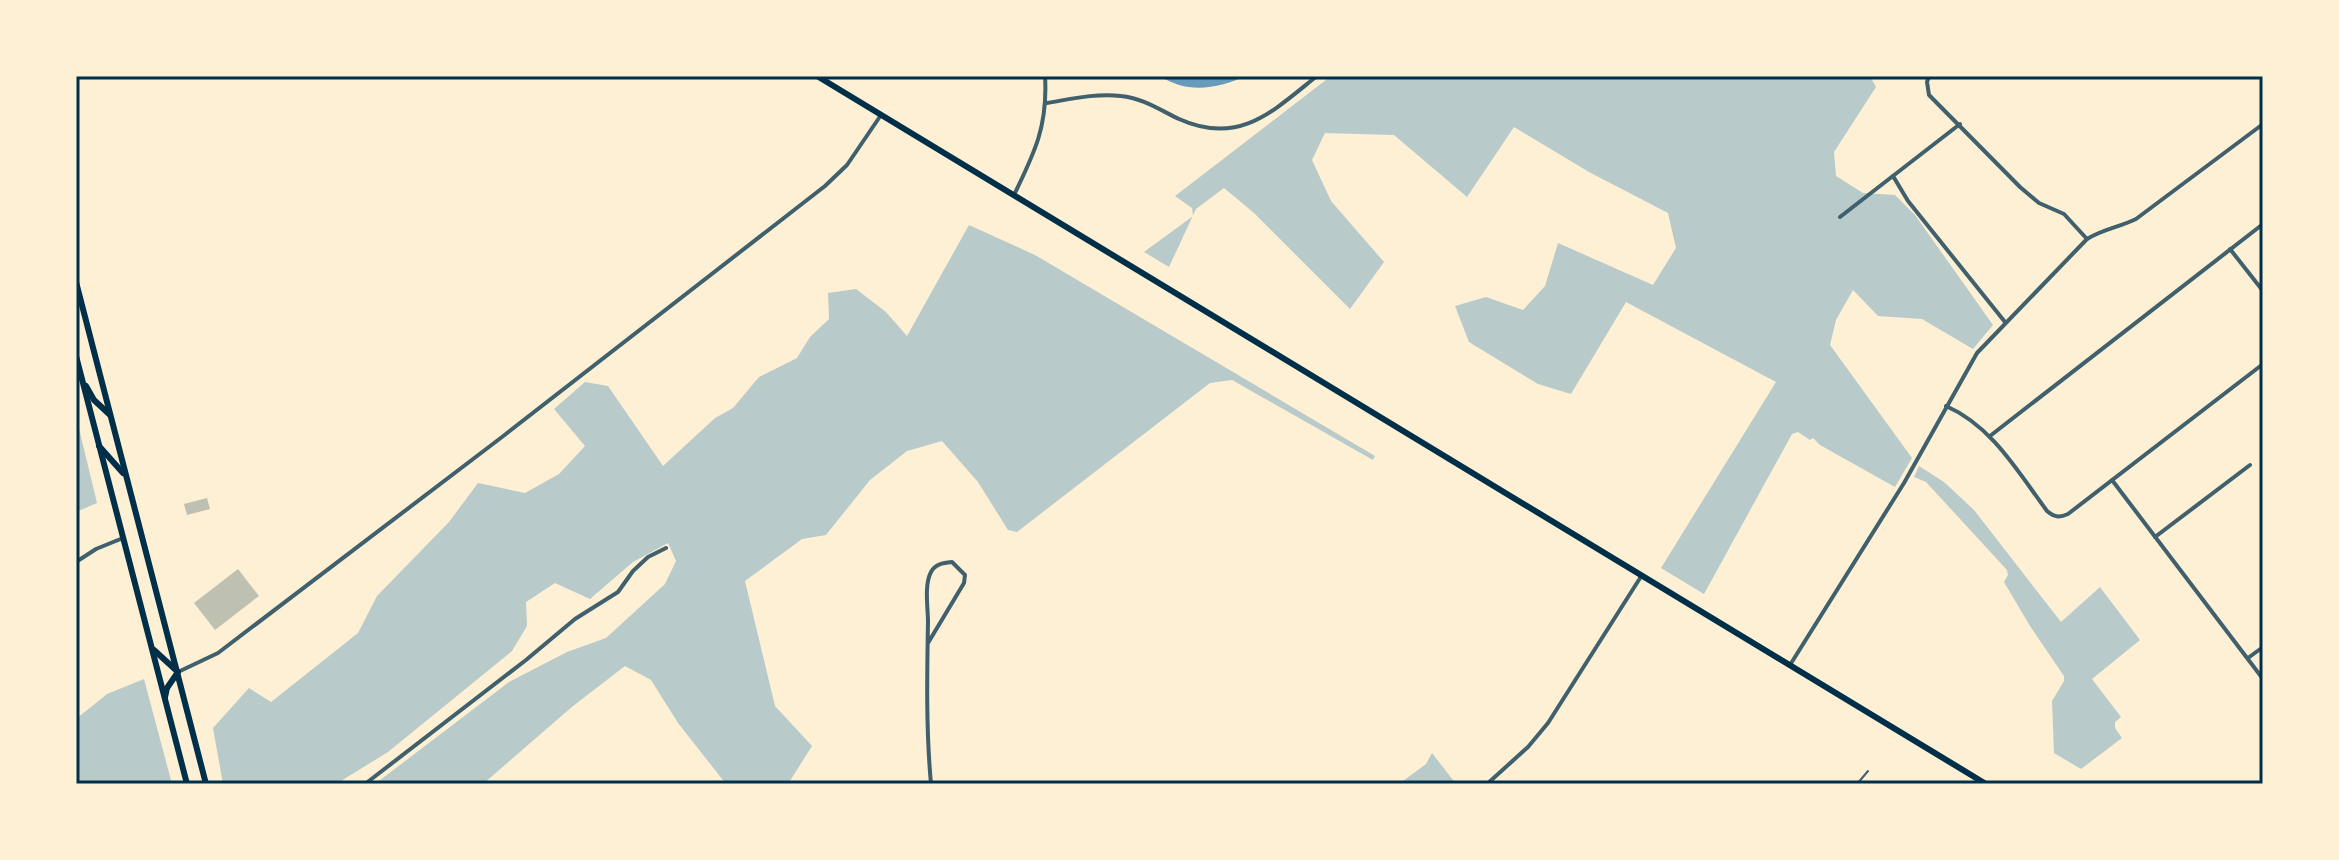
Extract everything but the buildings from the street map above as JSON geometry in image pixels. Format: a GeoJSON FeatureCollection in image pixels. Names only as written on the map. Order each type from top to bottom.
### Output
{"type":"FeatureCollection","features":[{"type":"Feature","properties":{"kind":"main road"},"geometry":{"type":"LineString","coordinates":[[817,76],[1986,784]]}},
{"type":"Feature","properties":{"kind":"main road"},"geometry":{"type":"LineString","coordinates":[[76,283],[206,784]]}},
{"type":"Feature","properties":{"kind":"main road"},"geometry":{"type":"LineString","coordinates":[[76,356],[187,784]]}},
{"type":"Feature","properties":{"kind":"main road"},"geometry":{"type":"LineString","coordinates":[[82,379],[94,400],[110,415]]}},
{"type":"Feature","properties":{"kind":"main road"},"geometry":{"type":"LineString","coordinates":[[99,445],[118,464],[127,479]]}},
{"type":"Feature","properties":{"kind":"main road"},"geometry":{"type":"LineString","coordinates":[[151,648],[178,672]]}},
{"type":"Feature","properties":{"kind":"main road"},"geometry":{"type":"LineString","coordinates":[[165,698],[167,688],[178,672]]}},
{"type":"Feature","properties":{"kind":"street"},"geometry":{"type":"LineString","coordinates":[[1014,195],[1041,133],[1047,103],[1045,76]]}},
{"type":"Feature","properties":{"kind":"street"},"geometry":{"type":"LineString","coordinates":[[1047,103],[1095,95],[1123,96],[1142,101],[1196,126],[1217,130],[1236,128],[1259,120],[1317,76]]}},
{"type":"Feature","properties":{"kind":"street"},"geometry":{"type":"LineString","coordinates":[[1929,76],[1929,95],[2020,187],[2039,203],[2064,214],[2087,239]]}},
{"type":"Feature","properties":{"kind":"street"},"geometry":{"type":"LineString","coordinates":[[178,672],[218,653],[806,202],[847,165],[881,114]]}},
{"type":"Feature","properties":{"kind":"street"},"geometry":{"type":"LineString","coordinates":[[1840,217],[1960,124]]}},
{"type":"Feature","properties":{"kind":"street"},"geometry":{"type":"LineString","coordinates":[[1790,665],[1904,483],[1977,353],[2087,239],[2101,230],[2123,226],[2136,219],[2263,124]]}},
{"type":"Feature","properties":{"kind":"street"},"geometry":{"type":"LineString","coordinates":[[1893,176],[1908,201],[2005,322]]}},
{"type":"Feature","properties":{"kind":"street"},"geometry":{"type":"LineString","coordinates":[[1990,436],[2263,224]]}},
{"type":"Feature","properties":{"kind":"street"},"geometry":{"type":"LineString","coordinates":[[2230,249],[2263,291]]}},
{"type":"Feature","properties":{"kind":"street"},"geometry":{"type":"LineString","coordinates":[[1946,406],[1964,414],[1990,436],[2053,516],[2068,514],[2263,364]]}},
{"type":"Feature","properties":{"kind":"street"},"geometry":{"type":"LineString","coordinates":[[2155,537],[2250,465]]}},
{"type":"Feature","properties":{"kind":"street"},"geometry":{"type":"LineString","coordinates":[[2112,480],[2263,679]]}},
{"type":"Feature","properties":{"kind":"street"},"geometry":{"type":"LineString","coordinates":[[76,562],[96,549],[123,538]]}},
{"type":"Feature","properties":{"kind":"street"},"geometry":{"type":"LineString","coordinates":[[365,784],[575,619],[618,592],[648,557],[666,548]]}},
{"type":"Feature","properties":{"kind":"street"},"geometry":{"type":"LineString","coordinates":[[928,643],[964,583],[965,575],[952,562],[939,564],[931,571],[928,581],[927,737],[931,784]]}},
{"type":"Feature","properties":{"kind":"street"},"geometry":{"type":"LineString","coordinates":[[1487,784],[1517,758],[1548,723],[1642,575]]}},
{"type":"Feature","properties":{"kind":"street"},"geometry":{"type":"LineString","coordinates":[[2248,658],[2263,647]]}},
{"type":"Feature","properties":{"kind":"lane"},"geometry":{"type":"LineString","coordinates":[[1857,784],[1868,771]]}},
{"type":"Feature","properties":{"kind":"shaded area"},"geometry":{"type":"Polygon","coordinates":[[[1331,76],[1870,76],[1876,87],[1834,152],[1836,176],[1863,193],[1895,195],[1915,215],[1993,325],[1973,349],[1922,319],[1878,316],[1853,290],[1836,320],[1830,345],[1912,458],[1895,487],[1820,445],[1813,438],[1810,440],[1798,432],[1792,434],[1704,594],[1661,568],[1776,382],[1626,302],[1571,394],[1538,384],[1469,342],[1455,306],[1486,297],[1523,310],[1545,286],[1558,243],[1653,285],[1676,248],[1668,213],[1589,172],[1514,127],[1467,197],[1394,135],[1325,133],[1312,160],[1331,201],[1384,262],[1350,309],[1254,213],[1224,188],[1196,209],[1193,216],[1192,208],[1175,196],[1331,76]]]}},
{"type":"Feature","properties":{"kind":"shaded area"},"geometry":{"type":"Polygon","coordinates":[[[1193,216],[1169,267],[1144,252],[1193,216]]]}},
{"type":"Feature","properties":{"kind":"shaded area"},"geometry":{"type":"Polygon","coordinates":[[[969,225],[1035,255],[1375,456],[1373,460],[1232,380],[1210,383],[1017,532],[1008,530],[978,482],[942,441],[907,451],[870,480],[826,535],[802,539],[745,581],[775,706],[812,746],[788,784],[726,784],[678,723],[651,680],[625,666],[573,706],[483,784],[375,784],[509,682],[567,652],[606,638],[665,584],[676,561],[668,543],[633,562],[590,599],[555,583],[526,602],[527,626],[512,651],[388,752],[336,784],[223,784],[213,728],[249,688],[271,702],[358,633],[377,596],[449,522],[478,483],[525,493],[559,474],[585,446],[554,409],[585,382],[608,386],[663,466],[715,418],[733,408],[759,377],[797,358],[810,337],[829,319],[828,293],[856,289],[886,312],[907,336],[969,225]]]}},
{"type":"Feature","properties":{"kind":"shaded area"},"geometry":{"type":"Polygon","coordinates":[[[76,416],[97,503],[76,512],[76,416]]]}},
{"type":"Feature","properties":{"kind":"shaded area"},"geometry":{"type":"Polygon","coordinates":[[[1919,466],[1944,482],[1974,510],[2061,622],[2100,587],[2140,640],[2092,679],[2121,717],[2115,722],[2115,728],[2122,738],[2081,769],[2054,753],[2052,701],[2064,676],[2004,582],[2007,570],[1926,482],[1914,477],[1919,466]]]}},
{"type":"Feature","properties":{"kind":"shaded area"},"geometry":{"type":"Polygon","coordinates":[[[144,679],[172,784],[76,784],[76,719],[107,694],[144,679]]]}},
{"type":"Feature","properties":{"kind":"shaded area"},"geometry":{"type":"Polygon","coordinates":[[[1432,753],[1456,784],[1399,784],[1426,764],[1432,753]]]}},
{"type":"Feature","properties":{"kind":"water"},"geometry":{"type":"Polygon","coordinates":[[[1160,76],[1246,76],[1202,88],[1170,82],[1160,76]]]}}]}
